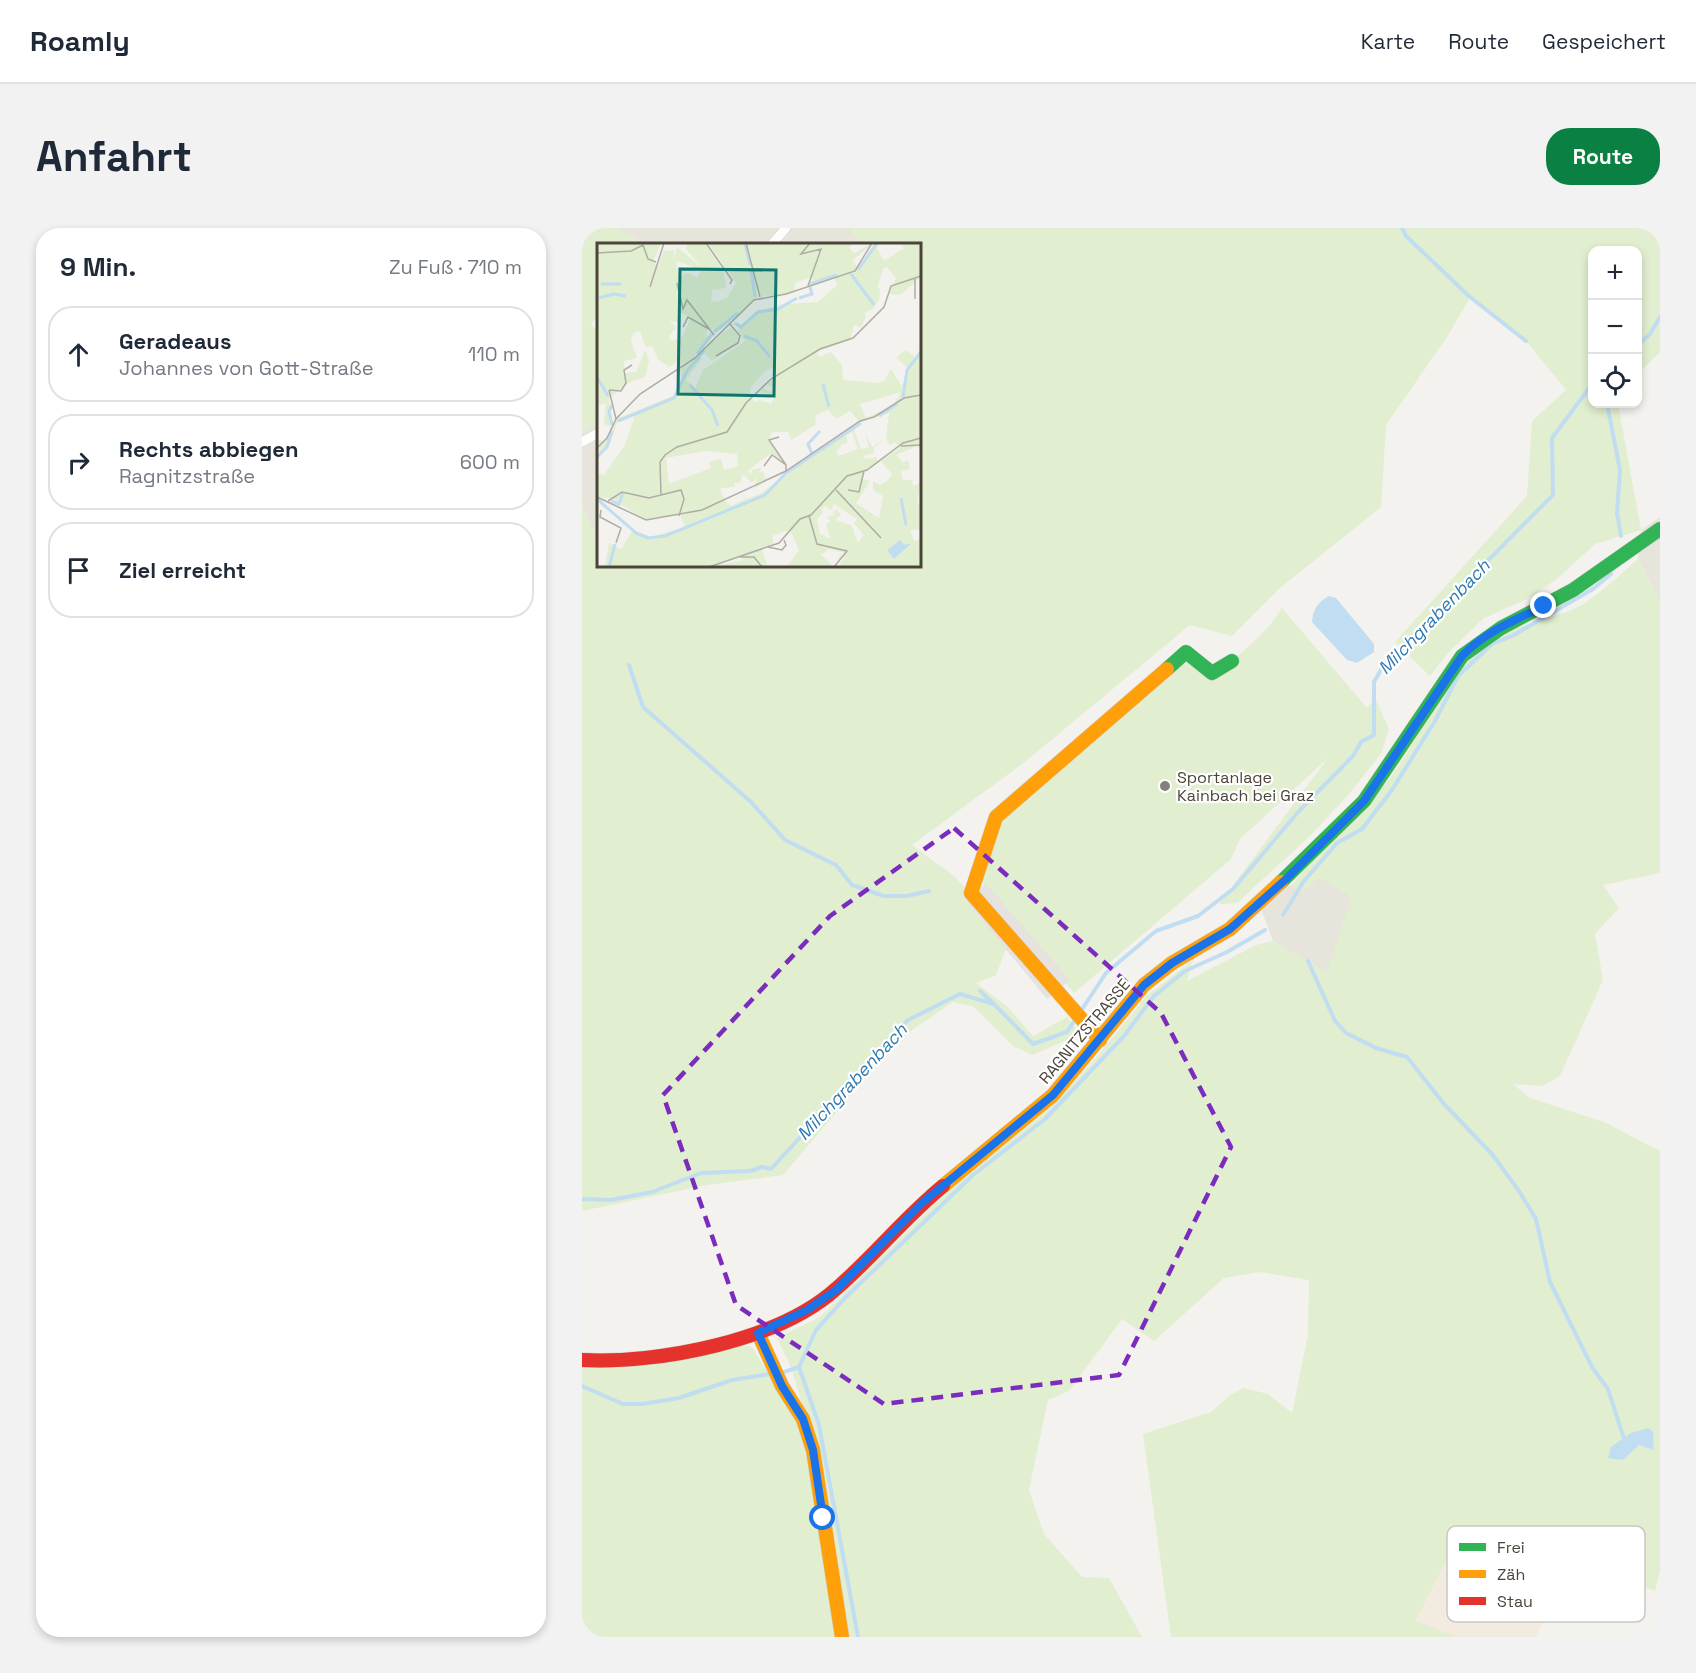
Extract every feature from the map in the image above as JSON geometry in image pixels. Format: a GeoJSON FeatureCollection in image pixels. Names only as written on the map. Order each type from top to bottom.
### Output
{"type":"FeatureCollection","features":[{"type":"Feature","properties":{"kind":"main road","name":"RAGNITZSTRASSE"},"geometry":{"type":"LineString","coordinates":[[582,1360],[615,1362],[668,1356],[758,1333],[807,1310],[836,1290],[922,1203],[1053,1095],[1144,985],[1172,963],[1230,929],[1259,904],[1364,801],[1462,656],[1474,644],[1496,629],[1572,591],[1660,529]]}},
{"type":"Feature","properties":{"kind":"main road"},"geometry":{"type":"LineString","coordinates":[[1100,1040],[971,893],[996,817],[1186,652],[1212,673],[1232,662]]}},
{"type":"Feature","properties":{"kind":"main road"},"geometry":{"type":"LineString","coordinates":[[758,1333],[782,1386],[803,1419],[813,1450],[842,1637]]}},
{"type":"Feature","properties":{"kind":"street"},"geometry":{"type":"LineString","coordinates":[[773,243],[786,228]]}},
{"type":"Feature","properties":{"kind":"street"},"geometry":{"type":"LineString","coordinates":[[582,442],[597,434]]}},
{"type":"Feature","properties":{"kind":"highlighted area"},"geometry":{"type":"Polygon","coordinates":[[[954,828],[1161,1013],[1231,1147],[1119,1375],[884,1404],[736,1305],[663,1095],[830,916],[954,828]]]}},
{"type":"Feature","properties":{"kind":"shaded area"},"geometry":{"type":"Polygon","coordinates":[[[615,228],[962,228],[866,243],[644,243],[615,228]]]}},
{"type":"Feature","properties":{"kind":"shaded area"},"geometry":{"type":"Polygon","coordinates":[[[597,424],[597,540],[582,504],[582,432],[597,424]]]}},
{"type":"Feature","properties":{"kind":"shaded area"},"geometry":{"type":"Polygon","coordinates":[[[1660,517],[1660,602],[1638,559],[1641,530],[1660,517]]]}},
{"type":"Feature","properties":{"kind":"shaded area"},"geometry":{"type":"Polygon","coordinates":[[[1319,877],[1352,896],[1327,973],[1273,941],[1259,904],[1285,880],[1291,886],[1319,877]]]}},
{"type":"Feature","properties":{"kind":"shaded area"},"geometry":{"type":"Polygon","coordinates":[[[986,883],[1070,980],[1047,999],[966,901],[986,883]]]}},
{"type":"Feature","properties":{"kind":"shaded area"},"geometry":{"type":"Polygon","coordinates":[[[1447,1559],[1447,1622],[1542,1622],[1537,1637],[1458,1637],[1416,1622],[1447,1559]]]}},
{"type":"Feature","properties":{"kind":"green space"},"geometry":{"type":"Polygon","coordinates":[[[582,228],[615,228],[644,243],[597,243],[597,316],[591,325],[597,329],[597,424],[582,432],[582,228]]]}},
{"type":"Feature","properties":{"kind":"green space"},"geometry":{"type":"Polygon","coordinates":[[[849,228],[1660,228],[1660,352],[1642,370],[1642,246],[1588,246],[1588,408],[1619,408],[1641,530],[1595,544],[1558,578],[1531,597],[1484,618],[1449,652],[1430,676],[1395,642],[1527,496],[1532,421],[1566,390],[1526,341],[1470,298],[1447,337],[1386,425],[1381,507],[1280,588],[1232,636],[1190,625],[1026,761],[912,845],[954,876],[972,895],[966,901],[1006,949],[996,975],[976,983],[1007,1006],[1033,1036],[1067,1017],[1080,1034],[1033,1055],[1013,1046],[974,1007],[953,1002],[912,1030],[873,1069],[783,1175],[707,1185],[582,1211],[582,504],[597,540],[597,567],[921,567],[921,243],[859,243],[849,228]]]}},
{"type":"Feature","properties":{"kind":"green space"},"geometry":{"type":"Polygon","coordinates":[[[1638,559],[1660,602],[1660,873],[1603,885],[1619,908],[1595,934],[1603,980],[1560,1076],[1542,1086],[1513,1084],[1530,1098],[1604,1122],[1660,1151],[1660,1571],[1655,1591],[1645,1587],[1645,1526],[1447,1526],[1447,1559],[1416,1621],[1458,1637],[1171,1637],[1143,1434],[1211,1412],[1230,1395],[1244,1388],[1268,1394],[1292,1413],[1308,1335],[1309,1280],[1260,1272],[1224,1278],[1154,1341],[1122,1319],[1069,1391],[1048,1400],[1029,1490],[1044,1534],[1082,1577],[1109,1578],[1142,1637],[582,1637],[582,1366],[624,1367],[712,1348],[752,1347],[815,1449],[791,1367],[777,1338],[820,1317],[948,1191],[1051,1107],[1096,1058],[1147,995],[1193,960],[1187,981],[1256,945],[1273,941],[1327,972],[1352,896],[1319,878],[1303,892],[1291,886],[1386,783],[1407,753],[1446,686],[1468,657],[1480,646],[1501,634],[1578,607],[1638,559]],[[1653,1432],[1611,1447],[1623,1460],[1639,1445],[1654,1449],[1653,1432]]]}},
{"type":"Feature","properties":{"kind":"green space","name":"Sportanlage Kainbach bei Graz"},"geometry":{"type":"Polygon","coordinates":[[[1282,608],[1367,708],[1375,698],[1389,729],[1381,754],[1349,794],[1311,835],[1237,903],[1219,904],[1328,758],[1241,838],[1230,860],[1074,993],[981,881],[993,826],[1186,652],[1212,673],[1251,645],[1282,608]]]}},
{"type":"Feature","properties":{"kind":"water"},"geometry":{"type":"Polygon","coordinates":[[[1329,596],[1336,598],[1374,644],[1374,652],[1357,663],[1347,660],[1312,622],[1317,606],[1329,596]]]}},
{"type":"Feature","properties":{"kind":"water"},"geometry":{"type":"Polygon","coordinates":[[[1648,1428],[1653,1432],[1654,1450],[1639,1445],[1623,1460],[1608,1458],[1611,1447],[1631,1433],[1648,1428]]]}},
{"type":"Feature","properties":{"kind":"waterway"},"geometry":{"type":"LineString","coordinates":[[1402,228],[1406,236],[1470,297],[1526,341]]}},
{"type":"Feature","properties":{"kind":"waterway","name":"Milchgrabenbach"},"geometry":{"type":"LineString","coordinates":[[1642,341],[1650,334],[1660,317]]}},
{"type":"Feature","properties":{"kind":"waterway","name":"Milchgrabenbach"},"geometry":{"type":"LineString","coordinates":[[582,1199],[611,1200],[652,1192],[701,1173],[750,1171],[762,1167],[771,1169],[908,1020],[960,994],[994,1004],[1033,1044],[1067,1032],[1106,973],[1156,931],[1198,916],[1233,889],[1299,811],[1353,756],[1361,742],[1374,735],[1374,682],[1383,666],[1553,495],[1552,438],[1588,390]]}},
{"type":"Feature","properties":{"kind":"waterway"},"geometry":{"type":"LineString","coordinates":[[1608,408],[1620,470],[1617,513],[1621,536]]}},
{"type":"Feature","properties":{"kind":"waterway"},"geometry":{"type":"LineString","coordinates":[[1283,915],[1304,881],[1337,843],[1362,829],[1392,790],[1435,721],[1458,676],[1492,644],[1512,636],[1593,589],[1611,574]]}},
{"type":"Feature","properties":{"kind":"waterway"},"geometry":{"type":"LineString","coordinates":[[629,665],[643,707],[751,802],[785,840],[836,865],[852,885],[884,896],[907,896],[929,891]]}},
{"type":"Feature","properties":{"kind":"waterway"},"geometry":{"type":"LineString","coordinates":[[858,1637],[819,1425],[799,1367],[816,1330],[845,1298],[973,1175],[1045,1119],[1124,1036],[1154,996],[1185,971],[1227,952],[1265,930]]}},
{"type":"Feature","properties":{"kind":"waterway"},"geometry":{"type":"LineString","coordinates":[[1308,961],[1335,1021],[1346,1033],[1376,1048],[1407,1057],[1444,1104],[1492,1154],[1519,1191],[1536,1219],[1550,1282],[1592,1367],[1608,1389],[1625,1442]]}},
{"type":"Feature","properties":{"kind":"waterway"},"geometry":{"type":"LineString","coordinates":[[980,991],[993,1003]]}},
{"type":"Feature","properties":{"kind":"waterway"},"geometry":{"type":"LineString","coordinates":[[784,1372],[799,1367]]}},
{"type":"Feature","properties":{"kind":"waterway"},"geometry":{"type":"LineString","coordinates":[[582,1386],[623,1404],[642,1404],[679,1398],[732,1380],[770,1374]]}},
{"type":"Feature","properties":{"kind":"traffic: fast"},"geometry":{"type":"LineString","coordinates":[[1281,882],[1364,801],[1462,656],[1501,628],[1573,590],[1660,529]]}},
{"type":"Feature","properties":{"kind":"traffic: fast"},"geometry":{"type":"LineString","coordinates":[[1167,669],[1186,652],[1212,673],[1232,661]]}},
{"type":"Feature","properties":{"kind":"traffic: slow"},"geometry":{"type":"LineString","coordinates":[[1100,1040],[971,893],[996,817],[1167,669]]}},
{"type":"Feature","properties":{"kind":"traffic: slow"},"geometry":{"type":"LineString","coordinates":[[943,1186],[1053,1095],[1144,985],[1172,963],[1230,929],[1281,882]]}},
{"type":"Feature","properties":{"kind":"traffic: slow"},"geometry":{"type":"LineString","coordinates":[[758,1333],[782,1386],[803,1419],[813,1450],[842,1637]]}},
{"type":"Feature","properties":{"kind":"traffic: jam"},"geometry":{"type":"LineString","coordinates":[[582,1360],[646,1358],[681,1353],[751,1335],[783,1322],[813,1306],[837,1288],[943,1186]]}},
{"type":"Feature","properties":{"kind":"place","name":"Sportanlage Kainbach bei Graz"},"geometry":{"type":"Point","coordinates":[1165,786]}},
{"type":"Feature","properties":{"kind":"route"},"geometry":{"type":"LineString","coordinates":[[823,1518],[813,1450],[803,1419],[782,1386],[758,1333],[807,1310],[836,1290],[922,1203],[1053,1095],[1144,985],[1172,963],[1230,929],[1285,880],[1364,801],[1462,656],[1474,644],[1496,629],[1544,606]]}}]}
